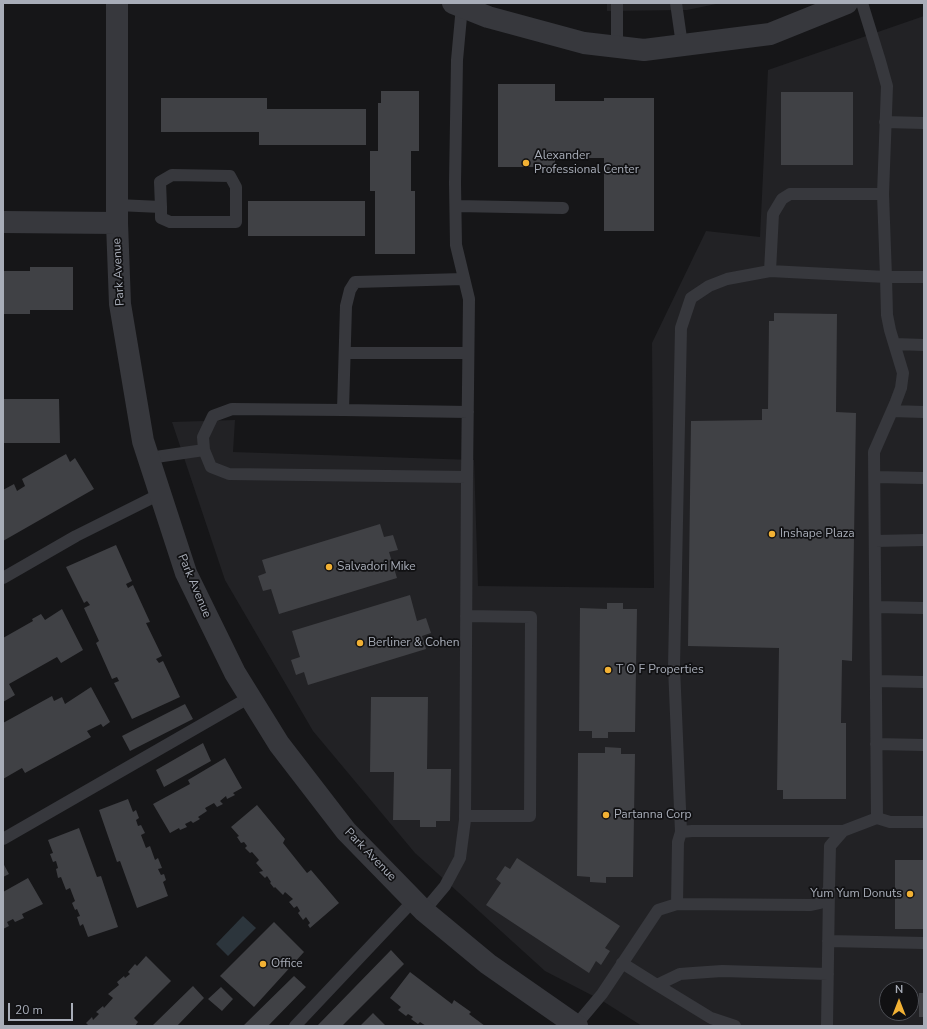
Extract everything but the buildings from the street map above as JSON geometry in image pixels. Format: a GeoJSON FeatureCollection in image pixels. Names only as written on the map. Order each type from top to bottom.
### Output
{"type":"FeatureCollection","features":[{"type":"Feature","properties":{"kind":"street","name":"Park Avenue"},"geometry":{"type":"LineString","coordinates":[[117,3],[117,214],[120,304],[143,441],[186,573],[235,673],[250,698],[279,744],[346,831],[419,906],[488,964],[575,1026]]}},
{"type":"Feature","properties":{"kind":"street"},"geometry":{"type":"LineString","coordinates":[[458,5],[488,16],[584,43],[644,50],[770,34],[847,3]]}},
{"type":"Feature","properties":{"kind":"street"},"geometry":{"type":"LineString","coordinates":[[3,222],[117,214]]}},
{"type":"Feature","properties":{"kind":"lane"},"geometry":{"type":"LineString","coordinates":[[617,3],[617,47]]}},
{"type":"Feature","properties":{"kind":"lane"},"geometry":{"type":"LineString","coordinates":[[676,3],[682,45]]}},
{"type":"Feature","properties":{"kind":"lane"},"geometry":{"type":"LineString","coordinates":[[862,3],[887,86],[883,194],[887,315],[903,373],[901,388],[874,452],[877,818]]}},
{"type":"Feature","properties":{"kind":"lane"},"geometry":{"type":"LineString","coordinates":[[295,1026],[419,906],[445,886],[460,858],[465,816],[469,299],[456,245],[458,5]]}},
{"type":"Feature","properties":{"kind":"lane"},"geometry":{"type":"LineString","coordinates":[[885,122],[924,123]]}},
{"type":"Feature","properties":{"kind":"lane"},"geometry":{"type":"LineString","coordinates":[[172,175],[230,176],[236,187],[236,222],[170,222],[161,218],[161,208],[160,182],[172,175]]}},
{"type":"Feature","properties":{"kind":"lane"},"geometry":{"type":"LineString","coordinates":[[770,272],[773,214],[782,199],[790,194],[883,194]]}},
{"type":"Feature","properties":{"kind":"lane"},"geometry":{"type":"LineString","coordinates":[[456,206],[563,208]]}},
{"type":"Feature","properties":{"kind":"lane"},"geometry":{"type":"LineString","coordinates":[[117,214],[161,208]]}},
{"type":"Feature","properties":{"kind":"lane"},"geometry":{"type":"LineString","coordinates":[[677,904],[678,842],[681,832],[674,668],[681,328],[691,298],[709,286],[727,279],[770,272],[886,277],[924,277]]}},
{"type":"Feature","properties":{"kind":"lane"},"geometry":{"type":"LineString","coordinates":[[344,410],[346,306],[350,290],[355,282],[463,279]]}},
{"type":"Feature","properties":{"kind":"lane"},"geometry":{"type":"LineString","coordinates":[[895,344],[924,345]]}},
{"type":"Feature","properties":{"kind":"lane"},"geometry":{"type":"LineString","coordinates":[[345,353],[468,353]]}},
{"type":"Feature","properties":{"kind":"lane"},"geometry":{"type":"LineString","coordinates":[[467,476],[229,474],[212,467],[204,450],[203,437],[213,416],[232,409],[468,412]]}},
{"type":"Feature","properties":{"kind":"lane"},"geometry":{"type":"LineString","coordinates":[[892,411],[924,412]]}},
{"type":"Feature","properties":{"kind":"lane"},"geometry":{"type":"LineString","coordinates":[[148,458],[204,450]]}},
{"type":"Feature","properties":{"kind":"lane"},"geometry":{"type":"LineString","coordinates":[[875,477],[924,478]]}},
{"type":"Feature","properties":{"kind":"lane"},"geometry":{"type":"LineString","coordinates":[[3,578],[76,536],[160,494]]}},
{"type":"Feature","properties":{"kind":"lane"},"geometry":{"type":"LineString","coordinates":[[875,540],[924,540]]}},
{"type":"Feature","properties":{"kind":"lane"},"geometry":{"type":"LineString","coordinates":[[876,607],[924,608]]}},
{"type":"Feature","properties":{"kind":"lane"},"geometry":{"type":"LineString","coordinates":[[465,816],[530,816],[531,617],[466,616]]}},
{"type":"Feature","properties":{"kind":"lane"},"geometry":{"type":"LineString","coordinates":[[876,681],[924,682]]}},
{"type":"Feature","properties":{"kind":"lane"},"geometry":{"type":"LineString","coordinates":[[3,839],[250,698]]}},
{"type":"Feature","properties":{"kind":"lane"},"geometry":{"type":"LineString","coordinates":[[876,744],[924,745]]}},
{"type":"Feature","properties":{"kind":"lane"},"geometry":{"type":"LineString","coordinates":[[681,832],[844,831],[877,818],[890,822],[924,822]]}},
{"type":"Feature","properties":{"kind":"lane"},"geometry":{"type":"LineString","coordinates":[[827,1026],[830,846],[844,831]]}},
{"type":"Feature","properties":{"kind":"lane"},"geometry":{"type":"LineString","coordinates":[[575,1026],[602,994],[658,910],[677,904],[811,905],[820,903],[829,889]]}},
{"type":"Feature","properties":{"kind":"lane"},"geometry":{"type":"LineString","coordinates":[[828,941],[924,943]]}},
{"type":"Feature","properties":{"kind":"lane"},"geometry":{"type":"LineString","coordinates":[[622,963],[711,1018],[735,1026]]}},
{"type":"Feature","properties":{"kind":"lane"},"geometry":{"type":"LineString","coordinates":[[657,985],[680,974],[700,972],[722,971],[828,974]]}},
{"type":"Feature","properties":{"kind":"shaded area"},"geometry":{"type":"Polygon","coordinates":[[[607,3],[721,3],[687,10],[607,11],[607,3]]]}},
{"type":"Feature","properties":{"kind":"shaded area"},"geometry":{"type":"Polygon","coordinates":[[[924,16],[924,1026],[642,1026],[601,1000],[545,971],[415,853],[313,731],[225,580],[172,422],[235,420],[233,452],[474,460],[478,586],[654,588],[652,343],[706,231],[760,237],[768,70],[924,16]]]}},
{"type":"Feature","properties":{"kind":"shaded area"},"geometry":{"type":"Polygon","coordinates":[[[243,916],[256,928],[228,956],[216,944],[243,916]]]}},
{"type":"Feature","properties":{"kind":"place","name":"Alexander Professional Center"},"geometry":{"type":"Point","coordinates":[526,163]}},
{"type":"Feature","properties":{"kind":"place","name":"Inshape Plaza"},"geometry":{"type":"Point","coordinates":[772,534]}},
{"type":"Feature","properties":{"kind":"place","name":"Salvadori Mike"},"geometry":{"type":"Point","coordinates":[329,567]}},
{"type":"Feature","properties":{"kind":"place","name":"Berliner & Cohen"},"geometry":{"type":"Point","coordinates":[360,643]}},
{"type":"Feature","properties":{"kind":"place","name":"T O F Properties"},"geometry":{"type":"Point","coordinates":[608,670]}},
{"type":"Feature","properties":{"kind":"place","name":"Partanna Corp"},"geometry":{"type":"Point","coordinates":[606,815]}},
{"type":"Feature","properties":{"kind":"place","name":"Yum Yum Donuts"},"geometry":{"type":"Point","coordinates":[910,894]}},
{"type":"Feature","properties":{"kind":"place","name":"Office"},"geometry":{"type":"Point","coordinates":[263,964]}}]}
